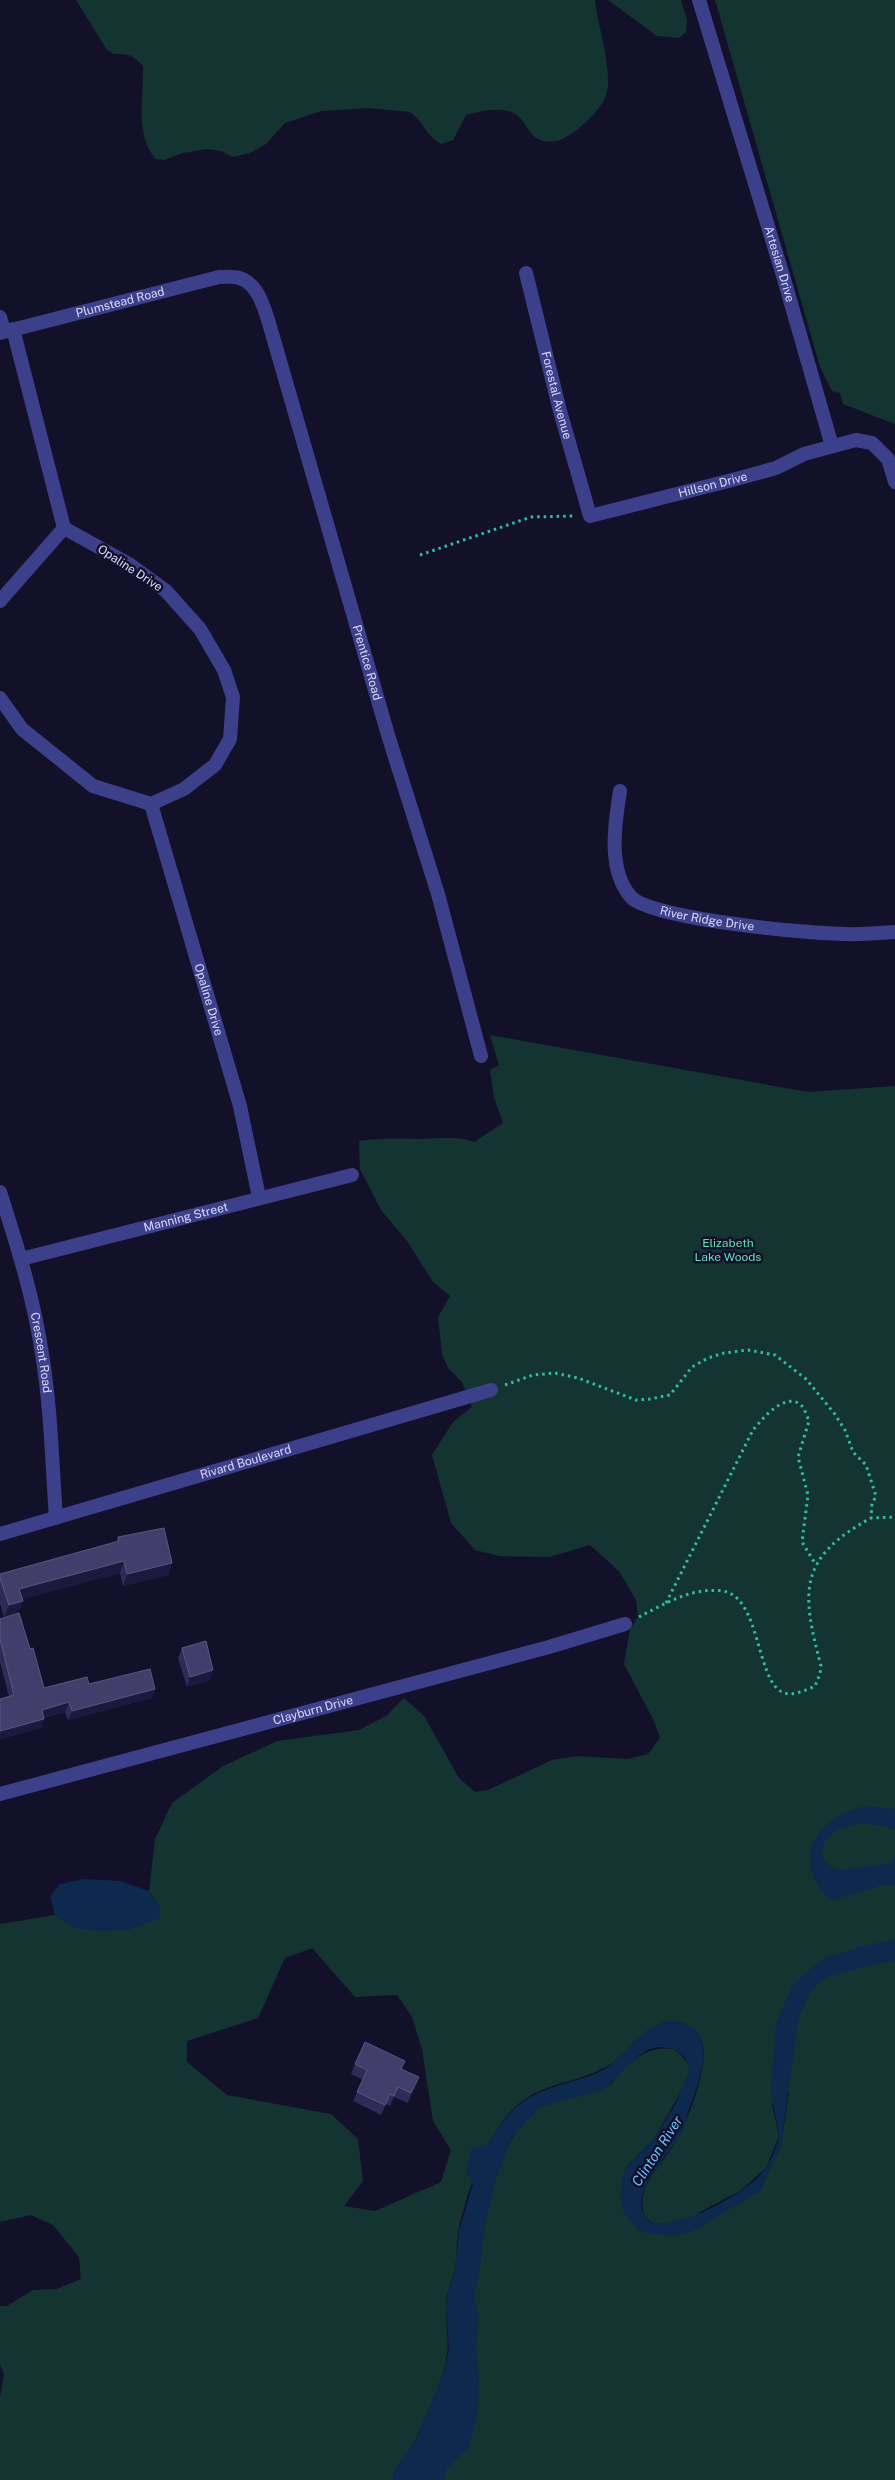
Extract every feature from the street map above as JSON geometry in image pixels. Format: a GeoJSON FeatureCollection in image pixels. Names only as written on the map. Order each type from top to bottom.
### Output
{"type":"FeatureCollection","features":[{"type":"Feature","properties":{"kind":"street","name":"Artesian Drive"},"geometry":{"type":"LineString","coordinates":[[699,0],[784,279],[832,446]]}},
{"type":"Feature","properties":{"kind":"street","name":"Forestal Avenue"},"geometry":{"type":"LineString","coordinates":[[526,273],[560,411],[590,516]]}},
{"type":"Feature","properties":{"kind":"street","name":"Plumstead Road"},"geometry":{"type":"LineString","coordinates":[[6,331],[219,277],[240,278]]}},
{"type":"Feature","properties":{"kind":"street","name":"Prentice Road"},"geometry":{"type":"LineString","coordinates":[[240,278],[253,288],[262,303],[271,330],[388,735],[441,902],[481,1056]]}},
{"type":"Feature","properties":{"kind":"street"},"geometry":{"type":"LineString","coordinates":[[0,317],[6,331],[64,528],[0,601]]}},
{"type":"Feature","properties":{"kind":"street"},"geometry":{"type":"LineString","coordinates":[[832,446],[856,440],[872,443],[888,459],[895,482]]}},
{"type":"Feature","properties":{"kind":"street","name":"Hillson Drive"},"geometry":{"type":"LineString","coordinates":[[590,516],[749,476],[776,468],[804,454],[832,446]]}},
{"type":"Feature","properties":{"kind":"street","name":"Opaline Drive"},"geometry":{"type":"LineString","coordinates":[[64,528],[129,564],[166,591],[200,629],[224,670],[233,697],[230,739],[216,765],[184,789],[151,804],[240,1106],[260,1197]]}},
{"type":"Feature","properties":{"kind":"street"},"geometry":{"type":"LineString","coordinates":[[0,698],[22,729],[93,786],[151,804]]}},
{"type":"Feature","properties":{"kind":"street","name":"River Ridge Drive"},"geometry":{"type":"LineString","coordinates":[[620,791],[614,832],[615,856],[623,884],[632,898],[652,909],[771,929],[847,934],[895,932]]}},
{"type":"Feature","properties":{"kind":"street","name":"Manning Street"},"geometry":{"type":"LineString","coordinates":[[21,1259],[260,1197],[352,1176]]}},
{"type":"Feature","properties":{"kind":"street","name":"Crescent Road"},"geometry":{"type":"LineString","coordinates":[[0,1192],[21,1259],[42,1352],[47,1388],[56,1518]]}},
{"type":"Feature","properties":{"kind":"street","name":"Rivard Boulevard"},"geometry":{"type":"LineString","coordinates":[[0,1534],[491,1390]]}},
{"type":"Feature","properties":{"kind":"street","name":"Clayburn Drive"},"geometry":{"type":"LineString","coordinates":[[0,1794],[540,1649],[625,1624]]}},
{"type":"Feature","properties":{"kind":"path"},"geometry":{"type":"LineString","coordinates":[[420,555],[531,518],[590,516]]}},
{"type":"Feature","properties":{"kind":"path"},"geometry":{"type":"LineString","coordinates":[[491,1390],[533,1375],[555,1373],[578,1378],[636,1400],[650,1399],[670,1395],[692,1367],[708,1358],[724,1353],[748,1350],[774,1355],[806,1379],[834,1413],[845,1430],[853,1452],[866,1466],[874,1485],[876,1496],[872,1504],[872,1518]]}},
{"type":"Feature","properties":{"kind":"path"},"geometry":{"type":"LineString","coordinates":[[666,1604],[754,1430],[766,1413],[784,1402],[795,1402],[802,1406],[808,1421],[798,1458],[808,1495],[802,1542],[816,1565]]}},
{"type":"Feature","properties":{"kind":"path"},"geometry":{"type":"LineString","coordinates":[[625,1624],[666,1604],[698,1592],[724,1590],[738,1600],[749,1616],[772,1684],[782,1692],[800,1692],[815,1686],[820,1674],[808,1607],[808,1590],[816,1565],[826,1550],[839,1538],[872,1518],[895,1517]]}},
{"type":"Feature","properties":{"kind":"green space"},"geometry":{"type":"Polygon","coordinates":[[[76,0],[595,0],[607,62],[608,86],[604,100],[588,120],[570,135],[552,142],[543,141],[535,137],[518,116],[506,111],[492,110],[466,115],[453,140],[441,144],[432,137],[410,112],[368,108],[321,111],[285,123],[266,144],[250,153],[233,157],[221,151],[207,149],[183,153],[164,160],[156,159],[149,150],[142,127],[143,66],[130,56],[114,54],[107,50],[76,0]]]}},
{"type":"Feature","properties":{"kind":"green space"},"geometry":{"type":"Polygon","coordinates":[[[608,0],[681,0],[687,20],[686,32],[679,38],[657,36],[608,0]]]}},
{"type":"Feature","properties":{"kind":"green space"},"geometry":{"type":"Polygon","coordinates":[[[715,0],[895,0],[895,424],[843,404],[840,393],[832,391],[820,367],[715,0]]]}},
{"type":"Feature","properties":{"kind":"green space","name":"Elizabeth Lake Woods"},"geometry":{"type":"Polygon","coordinates":[[[490,1035],[808,1092],[895,1086],[895,2480],[444,2480],[468,2277],[480,2267],[484,2228],[495,2180],[514,2135],[526,2118],[540,2107],[608,2086],[634,2060],[646,2052],[667,2048],[675,2049],[689,2064],[690,2068],[683,2088],[655,2137],[626,2168],[636,2228],[639,2230],[661,2224],[653,2223],[645,2217],[643,2195],[651,2177],[676,2141],[687,2119],[697,2089],[703,2060],[703,2047],[700,2037],[689,2026],[676,2021],[659,2024],[643,2034],[611,2064],[598,2071],[555,2085],[527,2098],[515,2107],[495,2133],[472,2183],[458,2233],[455,2269],[446,2300],[447,2356],[443,2373],[416,2438],[399,2463],[393,2480],[0,2480],[0,2397],[4,2374],[0,2365],[0,2306],[7,2306],[33,2290],[57,2289],[81,2279],[79,2257],[53,2225],[31,2215],[0,2222],[0,1924],[55,1915],[74,1928],[160,1909],[149,1891],[155,1839],[172,1803],[223,1766],[277,1741],[359,1730],[386,1716],[404,1698],[424,1716],[459,1778],[475,1792],[488,1790],[552,1760],[577,1756],[628,1759],[648,1754],[660,1738],[654,1721],[624,1664],[630,1629],[638,1617],[636,1600],[619,1571],[590,1545],[549,1557],[499,1556],[475,1550],[451,1523],[432,1455],[453,1422],[472,1407],[462,1382],[448,1368],[442,1354],[438,1317],[450,1296],[433,1282],[407,1241],[381,1210],[360,1169],[359,1141],[447,1138],[474,1142],[503,1123],[494,1098],[490,1070],[499,1065],[490,1035]],[[312,1948],[285,1958],[258,2018],[187,2041],[187,2062],[227,2095],[331,2114],[358,2139],[363,2181],[344,2206],[375,2211],[441,2182],[451,2150],[433,2121],[422,2049],[412,2017],[397,1995],[355,1997],[312,1948]],[[789,2092],[772,2105],[779,2136],[766,2168],[740,2191],[696,2214],[738,2203],[760,2191],[781,2145],[789,2092]]]}},
{"type":"Feature","properties":{"kind":"water"},"geometry":{"type":"Polygon","coordinates":[[[869,1806],[895,1809],[895,1830],[869,1824],[841,1828],[828,1837],[822,1850],[823,1857],[827,1863],[842,1870],[892,1863],[895,1855],[895,1885],[882,1885],[833,1900],[821,1891],[811,1870],[810,1856],[813,1843],[830,1822],[842,1814],[869,1806]]]}},
{"type":"Feature","properties":{"kind":"water"},"geometry":{"type":"Polygon","coordinates":[[[84,1879],[120,1881],[149,1891],[160,1909],[160,1918],[128,1930],[99,1931],[74,1928],[55,1915],[50,1896],[60,1884],[84,1879]]]}},
{"type":"Feature","properties":{"kind":"water","name":"Clinton River"},"geometry":{"type":"Polygon","coordinates":[[[895,1940],[895,1961],[870,1965],[829,1977],[816,1985],[810,1992],[798,2021],[781,2145],[760,2191],[695,2230],[675,2236],[645,2233],[636,2228],[624,2213],[620,2198],[622,2177],[626,2168],[655,2137],[676,2103],[690,2068],[686,2059],[675,2049],[659,2047],[647,2050],[638,2056],[607,2087],[600,2091],[540,2107],[512,2137],[495,2182],[485,2224],[474,2297],[479,2316],[476,2349],[479,2380],[478,2411],[469,2447],[446,2469],[444,2480],[393,2480],[394,2470],[417,2437],[443,2374],[449,2351],[446,2305],[455,2270],[459,2231],[473,2184],[466,2172],[471,2149],[488,2144],[512,2111],[540,2092],[603,2070],[635,2041],[658,2024],[670,2021],[683,2023],[698,2032],[703,2051],[703,2061],[696,2090],[682,2132],[658,2165],[645,2189],[642,2200],[643,2211],[649,2221],[661,2223],[694,2216],[712,2208],[745,2188],[758,2177],[766,2168],[776,2148],[779,2136],[771,2090],[776,2023],[792,1987],[804,1974],[825,1958],[867,1945],[895,1940]]]}},
{"type":"Feature","properties":{"kind":"building"},"geometry":{"type":"Polygon","coordinates":[[[164,1528],[172,1563],[127,1574],[124,1561],[19,1589],[23,1601],[9,1605],[0,1574],[119,1541],[118,1537],[164,1528]]]}},
{"type":"Feature","properties":{"kind":"building"},"geometry":{"type":"Polygon","coordinates":[[[19,1613],[30,1649],[33,1648],[44,1688],[87,1677],[89,1684],[150,1669],[155,1689],[72,1711],[69,1702],[42,1710],[44,1719],[0,1731],[0,1699],[14,1695],[0,1639],[0,1619],[19,1613]]]}},
{"type":"Feature","properties":{"kind":"building"},"geometry":{"type":"Polygon","coordinates":[[[206,1641],[213,1670],[190,1677],[182,1648],[206,1641]]]}},
{"type":"Feature","properties":{"kind":"building"},"geometry":{"type":"Polygon","coordinates":[[[365,2042],[405,2061],[401,2069],[419,2077],[411,2093],[398,2087],[394,2096],[390,2094],[385,2105],[357,2092],[367,2070],[355,2064],[365,2042]]]}}]}
